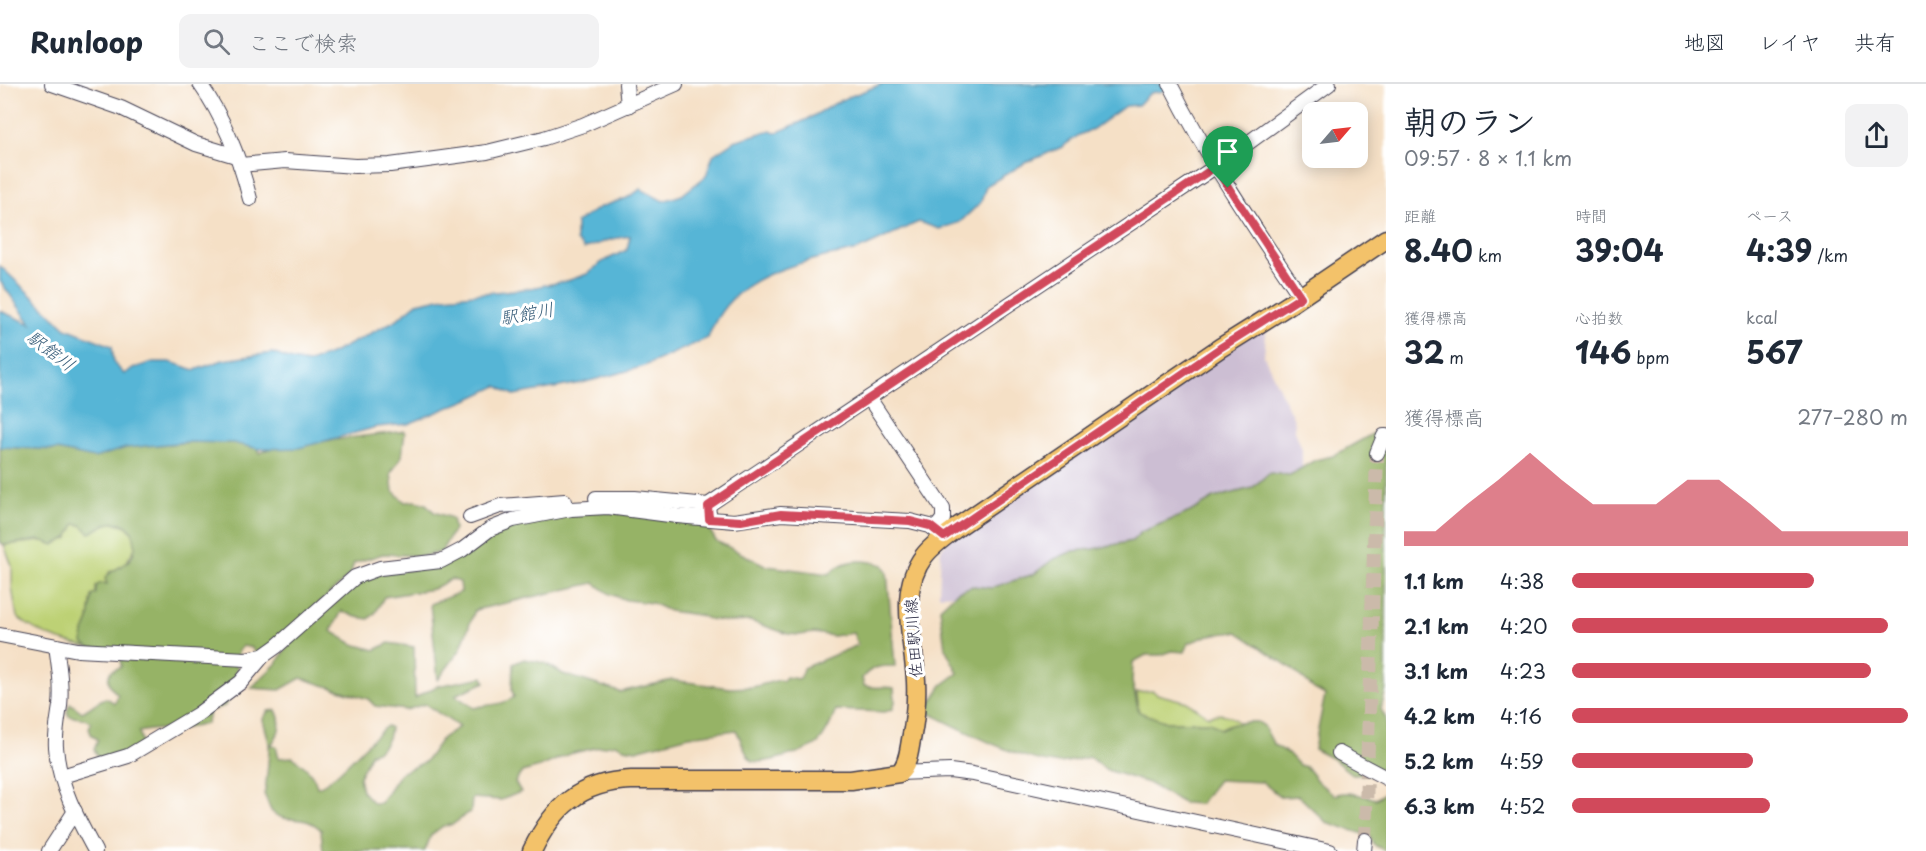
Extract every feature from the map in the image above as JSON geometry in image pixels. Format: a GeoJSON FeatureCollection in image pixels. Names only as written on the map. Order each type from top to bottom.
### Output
{"type":"FeatureCollection","features":[{"type":"Feature","properties":{"kind":"main road","name":"佐田駅川線"},"geometry":{"type":"LineString","coordinates":[[899,773],[904,767],[910,748],[916,693],[909,609],[910,591],[914,574],[940,533],[1386,239]]}},
{"type":"Feature","properties":{"kind":"main road"},"geometry":{"type":"LineString","coordinates":[[532,851],[557,810],[580,794],[603,784],[631,780],[851,780],[899,773]]}},
{"type":"Feature","properties":{"kind":"street"},"geometry":{"type":"LineString","coordinates":[[52,84],[121,108],[196,144],[238,161],[375,166],[487,152],[544,138],[583,125],[676,84]]}},
{"type":"Feature","properties":{"kind":"street"},"geometry":{"type":"LineString","coordinates":[[200,84],[216,109],[238,161],[250,199]]}},
{"type":"Feature","properties":{"kind":"street"},"geometry":{"type":"LineString","coordinates":[[626,84],[628,106]]}},
{"type":"Feature","properties":{"kind":"street"},"geometry":{"type":"LineString","coordinates":[[1170,84],[1215,167],[1301,297]]}},
{"type":"Feature","properties":{"kind":"street"},"geometry":{"type":"LineString","coordinates":[[62,776],[128,756],[224,696],[251,672],[263,656],[363,573],[380,568],[441,561],[462,550],[490,529],[513,520],[571,509],[608,507],[708,512],[869,398],[1215,167],[1329,84]]}},
{"type":"Feature","properties":{"kind":"street"},"geometry":{"type":"LineString","coordinates":[[470,517],[490,508],[512,504],[553,503],[597,498],[635,498],[741,521],[781,514],[910,521],[922,523],[940,533],[943,509],[869,398]]}},
{"type":"Feature","properties":{"kind":"street"},"geometry":{"type":"LineString","coordinates":[[1377,453],[1386,436]]}},
{"type":"Feature","properties":{"kind":"street"},"geometry":{"type":"LineString","coordinates":[[0,635],[78,650],[236,659],[263,656]]}},
{"type":"Feature","properties":{"kind":"street"},"geometry":{"type":"LineString","coordinates":[[57,646],[61,668],[56,745],[62,776],[94,851]]}},
{"type":"Feature","properties":{"kind":"street"},"geometry":{"type":"LineString","coordinates":[[1339,753],[1386,778]]}},
{"type":"Feature","properties":{"kind":"street"},"geometry":{"type":"LineString","coordinates":[[899,773],[950,771],[979,775],[1330,851]]}},
{"type":"Feature","properties":{"kind":"street"},"geometry":{"type":"LineString","coordinates":[[49,851],[75,811]]}},
{"type":"Feature","properties":{"kind":"shaded area"},"geometry":{"type":"Polygon","coordinates":[[[1267,323],[1264,356],[1295,422],[1294,428],[1302,449],[1302,469],[1095,562],[1008,592],[939,595],[941,550],[947,541],[1267,323]]]}},
{"type":"Feature","properties":{"kind":"green space"},"geometry":{"type":"Polygon","coordinates":[[[1386,429],[1386,689],[1381,709],[1386,719],[1386,764],[1373,774],[1353,775],[1333,759],[1314,749],[1325,695],[1314,689],[1291,668],[1237,632],[1209,635],[1189,643],[1185,652],[1172,651],[1161,655],[1146,655],[1133,662],[1132,682],[1139,712],[1167,722],[1210,722],[1220,729],[1239,723],[1258,722],[1264,726],[1274,745],[1288,753],[1299,765],[1306,767],[1318,782],[1334,795],[1350,793],[1376,799],[1383,794],[1386,795],[1386,851],[1374,845],[1370,836],[1326,822],[1299,796],[1281,797],[1262,782],[1218,780],[1200,804],[1183,803],[1148,783],[1107,770],[1089,757],[1058,763],[1027,757],[991,743],[925,711],[942,685],[958,673],[945,648],[940,608],[958,591],[973,586],[991,588],[1034,574],[1052,560],[1073,551],[1132,541],[1141,532],[1190,512],[1214,498],[1252,488],[1269,473],[1290,475],[1315,460],[1333,456],[1374,433],[1386,429]]]}},
{"type":"Feature","properties":{"kind":"green space"},"geometry":{"type":"Polygon","coordinates":[[[405,431],[402,456],[391,473],[393,491],[405,502],[416,501],[426,504],[434,512],[452,518],[454,529],[441,552],[423,556],[383,554],[354,563],[350,575],[277,642],[255,654],[252,648],[243,646],[238,651],[236,679],[225,706],[209,711],[207,723],[139,732],[142,743],[141,751],[100,760],[94,750],[98,740],[91,734],[89,728],[91,723],[85,719],[69,716],[67,712],[70,703],[82,712],[106,698],[115,703],[118,695],[111,687],[109,678],[111,671],[121,667],[120,652],[90,648],[83,643],[84,632],[89,620],[92,596],[96,593],[96,586],[101,583],[107,584],[105,578],[131,558],[134,552],[134,539],[129,528],[118,523],[105,525],[90,533],[81,525],[75,524],[68,538],[54,545],[40,540],[4,545],[0,542],[0,446],[135,442],[156,445],[255,440],[260,453],[281,444],[308,443],[405,431]]]}},
{"type":"Feature","properties":{"kind":"green space"},"geometry":{"type":"Polygon","coordinates":[[[584,509],[705,522],[716,541],[767,566],[829,574],[841,565],[854,561],[883,565],[887,572],[895,666],[877,668],[869,671],[862,678],[864,686],[894,688],[893,709],[885,712],[836,710],[831,723],[818,743],[774,760],[756,762],[751,760],[736,730],[689,736],[636,750],[615,744],[569,754],[522,772],[515,782],[521,792],[501,800],[472,798],[471,811],[452,825],[443,826],[431,835],[425,851],[323,851],[321,830],[309,822],[277,816],[272,812],[264,794],[269,744],[263,719],[268,711],[276,710],[279,719],[277,737],[271,745],[276,746],[279,758],[293,757],[311,774],[317,787],[332,778],[379,732],[387,726],[390,728],[385,744],[379,750],[371,753],[359,777],[362,791],[373,803],[380,803],[400,773],[425,762],[442,738],[459,727],[425,704],[406,710],[375,706],[368,699],[301,678],[280,690],[251,688],[276,664],[291,641],[354,584],[373,574],[424,568],[491,531],[584,509]],[[451,579],[433,589],[384,597],[376,612],[369,619],[342,611],[331,631],[353,644],[375,650],[389,643],[414,647],[415,698],[437,686],[483,677],[485,682],[455,695],[474,708],[500,703],[514,697],[513,664],[524,659],[545,663],[563,674],[620,692],[672,680],[730,688],[753,687],[783,681],[786,677],[798,679],[801,677],[803,668],[858,645],[853,633],[833,636],[814,633],[788,634],[750,621],[729,622],[709,619],[669,611],[652,603],[626,600],[610,594],[594,583],[475,610],[460,650],[438,680],[430,604],[461,592],[460,582],[451,579]]]}},
{"type":"Feature","properties":{"kind":"green space"},"geometry":{"type":"Polygon","coordinates":[[[113,522],[127,526],[134,535],[136,547],[123,567],[109,572],[107,584],[101,583],[97,586],[96,594],[92,596],[89,620],[84,632],[90,648],[52,637],[34,629],[17,617],[12,588],[12,566],[4,545],[68,538],[75,524],[100,526],[113,522]]]}},
{"type":"Feature","properties":{"kind":"green space"},"geometry":{"type":"Polygon","coordinates":[[[1153,691],[1187,702],[1208,716],[1222,714],[1230,716],[1241,725],[1230,724],[1220,729],[1210,722],[1167,722],[1138,712],[1136,692],[1153,691]]]}},
{"type":"Feature","properties":{"kind":"water","name":"駅館川"},"geometry":{"type":"Polygon","coordinates":[[[882,84],[1179,84],[1163,91],[1150,93],[1138,105],[1125,106],[1093,129],[1079,135],[1062,147],[1025,163],[986,186],[981,202],[960,222],[939,229],[919,222],[860,249],[790,266],[756,281],[728,304],[717,319],[708,338],[642,367],[582,383],[514,395],[497,386],[408,424],[377,427],[299,448],[259,449],[233,443],[186,442],[126,448],[94,458],[57,450],[0,447],[0,311],[31,324],[0,281],[0,266],[66,328],[112,346],[114,363],[124,374],[153,362],[170,362],[195,370],[223,360],[272,353],[307,363],[333,353],[396,320],[417,303],[444,297],[525,289],[567,281],[587,274],[602,262],[627,250],[630,236],[612,239],[584,249],[576,241],[576,223],[600,207],[627,198],[641,189],[663,201],[682,195],[706,176],[713,155],[734,141],[771,130],[776,133],[808,119],[841,100],[882,84]]]}},
{"type":"Feature","properties":{"kind":"tunnel"},"geometry":{"type":"LineString","coordinates":[[1365,840],[1377,453]]}},
{"type":"Feature","properties":{"kind":"route"},"geometry":{"type":"LineString","coordinates":[[1215,167],[1228,188],[1301,297],[1220,348],[944,537],[930,526],[910,521],[781,514],[741,521],[709,519],[708,506],[1215,167]]}}]}
